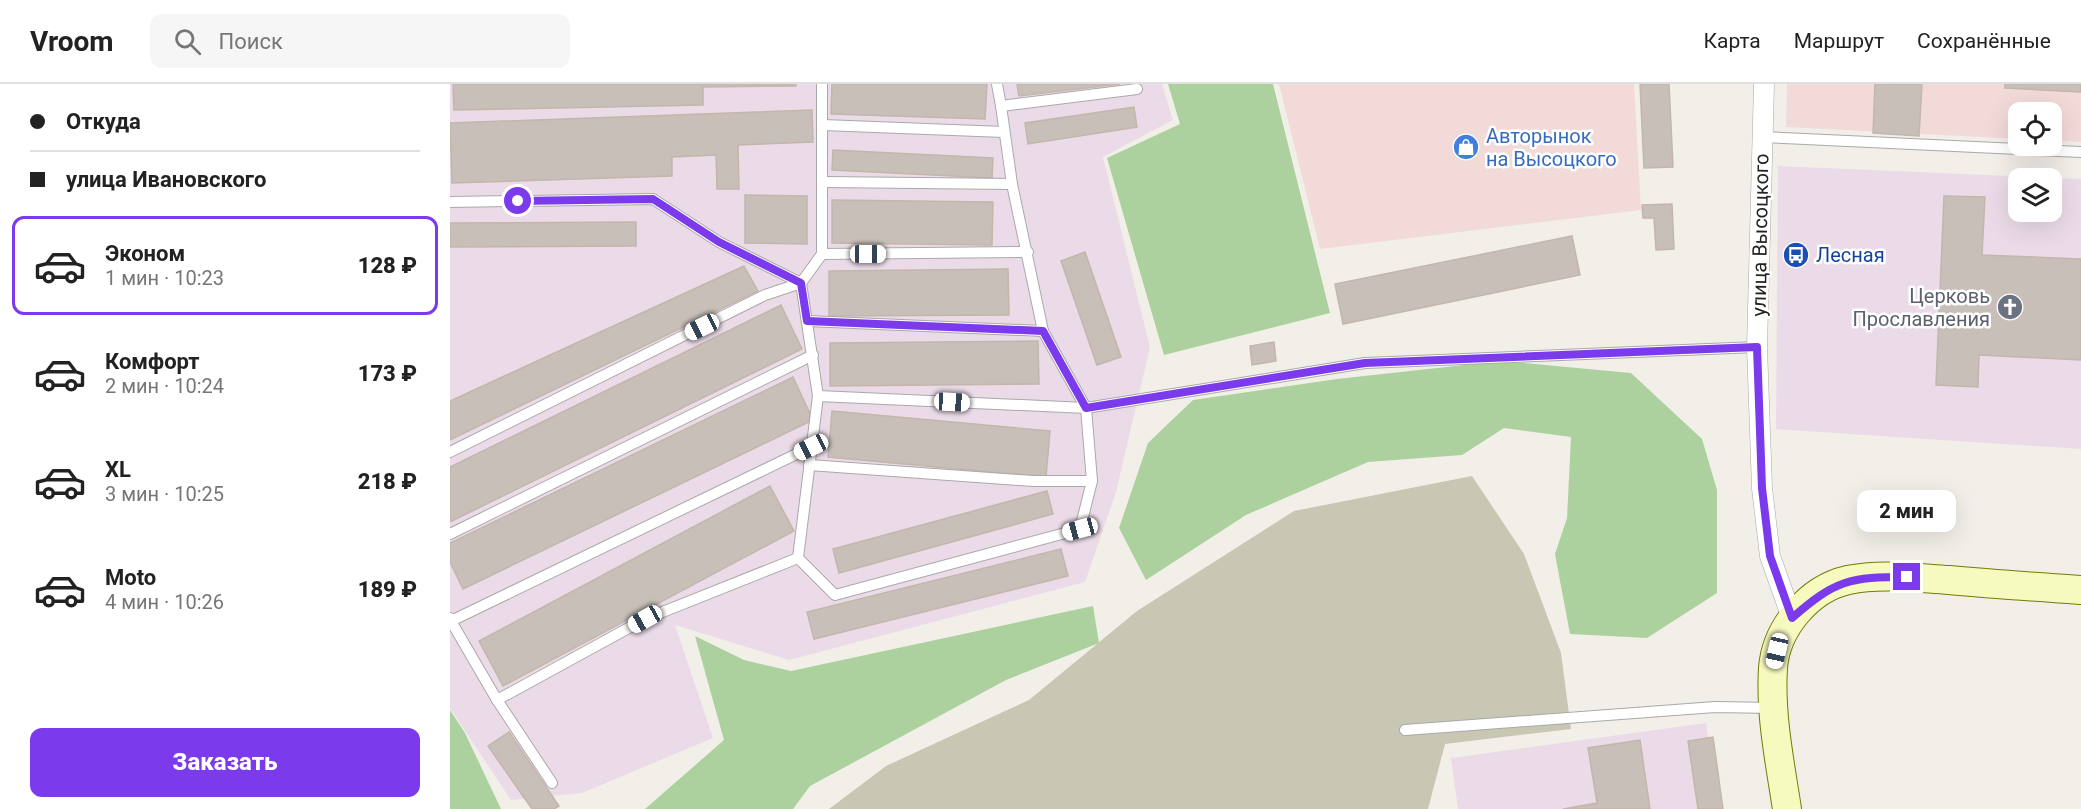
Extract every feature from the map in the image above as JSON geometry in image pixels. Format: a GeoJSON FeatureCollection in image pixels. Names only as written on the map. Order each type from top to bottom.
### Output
{"type":"FeatureCollection","features":[{"type":"Feature","properties":{"kind":"main road"},"geometry":{"type":"LineString","coordinates":[[1787,809],[1773,708],[1773,667],[1780,636],[1792,618],[1819,594],[1847,580],[1873,577],[1907,577],[2081,590]]}},
{"type":"Feature","properties":{"kind":"street","name":"улица Высоцкого"},"geometry":{"type":"LineString","coordinates":[[1764,84],[1757,347],[1762,488],[1770,556],[1792,618]]}},
{"type":"Feature","properties":{"kind":"lane"},"geometry":{"type":"LineString","coordinates":[[450,452],[765,295],[801,283],[822,254],[824,182],[822,84]]}},
{"type":"Feature","properties":{"kind":"lane"},"geometry":{"type":"LineString","coordinates":[[798,558],[835,596],[1080,529],[1092,481],[1086,408],[1043,331],[1012,184],[997,84]]}},
{"type":"Feature","properties":{"kind":"lane"},"geometry":{"type":"LineString","coordinates":[[1001,105],[1137,89]]}},
{"type":"Feature","properties":{"kind":"lane"},"geometry":{"type":"LineString","coordinates":[[823,125],[1004,132]]}},
{"type":"Feature","properties":{"kind":"lane"},"geometry":{"type":"LineString","coordinates":[[1762,137],[2081,152]]}},
{"type":"Feature","properties":{"kind":"lane"},"geometry":{"type":"LineString","coordinates":[[824,182],[1012,184]]}},
{"type":"Feature","properties":{"kind":"lane"},"geometry":{"type":"LineString","coordinates":[[450,202],[653,199],[719,242],[801,283]]}},
{"type":"Feature","properties":{"kind":"lane"},"geometry":{"type":"LineString","coordinates":[[822,254],[1028,252]]}},
{"type":"Feature","properties":{"kind":"lane"},"geometry":{"type":"LineString","coordinates":[[798,558],[818,396],[801,283]]}},
{"type":"Feature","properties":{"kind":"lane"},"geometry":{"type":"LineString","coordinates":[[807,321],[1043,331]]}},
{"type":"Feature","properties":{"kind":"lane"},"geometry":{"type":"LineString","coordinates":[[818,396],[1086,408],[1365,363],[1757,347]]}},
{"type":"Feature","properties":{"kind":"lane"},"geometry":{"type":"LineString","coordinates":[[450,534],[813,354]]}},
{"type":"Feature","properties":{"kind":"lane"},"geometry":{"type":"LineString","coordinates":[[552,783],[497,700],[451,620],[811,447]]}},
{"type":"Feature","properties":{"kind":"lane"},"geometry":{"type":"LineString","coordinates":[[809,465],[1033,481],[1092,481]]}},
{"type":"Feature","properties":{"kind":"lane"},"geometry":{"type":"LineString","coordinates":[[497,700],[645,619],[798,558]]}},
{"type":"Feature","properties":{"kind":"lane"},"geometry":{"type":"LineString","coordinates":[[1405,730],[1715,707],[1773,708]]}},
{"type":"Feature","properties":{"kind":"shaded area"},"geometry":{"type":"Polygon","coordinates":[[[450,84],[1162,84],[1173,120],[1103,157],[1150,347],[1116,492],[1085,582],[789,660],[675,625],[713,738],[582,793],[511,800],[450,708],[450,84]]]}},
{"type":"Feature","properties":{"kind":"shaded area","name":"Авторынок на Высоцкого"},"geometry":{"type":"Polygon","coordinates":[[[1279,84],[1634,84],[1641,210],[1320,249],[1279,84]]]}},
{"type":"Feature","properties":{"kind":"shaded area"},"geometry":{"type":"Polygon","coordinates":[[[1787,84],[2081,84],[2081,142],[2062,141],[2062,102],[2008,102],[2008,138],[1786,127],[1787,84]]]}},
{"type":"Feature","properties":{"kind":"shaded area"},"geometry":{"type":"Polygon","coordinates":[[[1778,166],[2008,176],[2008,222],[2062,222],[2062,178],[2081,179],[2081,449],[1776,429],[1778,166]]]}},
{"type":"Feature","properties":{"kind":"shaded area"},"geometry":{"type":"Polygon","coordinates":[[[1472,476],[1524,554],[1561,653],[1571,729],[1445,744],[1428,809],[829,809],[886,766],[1029,700],[1137,611],[1294,511],[1472,476]]]}},
{"type":"Feature","properties":{"kind":"shaded area"},"geometry":{"type":"Polygon","coordinates":[[[1706,723],[1718,809],[1458,809],[1451,758],[1706,723]]]}},
{"type":"Feature","properties":{"kind":"green space"},"geometry":{"type":"Polygon","coordinates":[[[1168,84],[1273,84],[1330,313],[1164,355],[1107,158],[1180,124],[1168,84]]]}},
{"type":"Feature","properties":{"kind":"green space"},"geometry":{"type":"Polygon","coordinates":[[[1501,361],[1631,373],[1702,439],[1717,490],[1717,593],[1647,638],[1570,634],[1555,554],[1567,518],[1571,437],[1504,428],[1462,455],[1368,462],[1246,515],[1146,580],[1119,528],[1148,443],[1193,400],[1337,379],[1501,361]]]}},
{"type":"Feature","properties":{"kind":"green space"},"geometry":{"type":"Polygon","coordinates":[[[1093,606],[1099,643],[1006,680],[810,786],[793,809],[645,809],[724,740],[695,636],[744,660],[791,671],[1093,606]]]}},
{"type":"Feature","properties":{"kind":"green space"},"geometry":{"type":"Polygon","coordinates":[[[450,710],[465,733],[501,809],[450,809],[450,710]]]}},
{"type":"Feature","properties":{"kind":"building"},"geometry":{"type":"Polygon","coordinates":[[[453,84],[796,84],[796,86],[703,87],[703,105],[454,110],[453,84]]]}},
{"type":"Feature","properties":{"kind":"building"},"geometry":{"type":"Polygon","coordinates":[[[832,84],[987,84],[985,119],[831,114],[832,84]]]}},
{"type":"Feature","properties":{"kind":"building"},"geometry":{"type":"Polygon","coordinates":[[[1017,84],[1120,84],[1019,96],[1017,84]]]}},
{"type":"Feature","properties":{"kind":"building"},"geometry":{"type":"Polygon","coordinates":[[[1640,84],[1669,84],[1673,167],[1644,168],[1640,84]]]}},
{"type":"Feature","properties":{"kind":"building"},"geometry":{"type":"Polygon","coordinates":[[[1875,84],[1922,84],[1919,136],[1873,133],[1875,84]]]}},
{"type":"Feature","properties":{"kind":"building"},"geometry":{"type":"Polygon","coordinates":[[[2005,84],[2081,84],[2081,92],[2005,88],[2005,84]]]}},
{"type":"Feature","properties":{"kind":"building"},"geometry":{"type":"Polygon","coordinates":[[[1134,107],[1137,127],[1028,144],[1025,123],[1134,107]]]}},
{"type":"Feature","properties":{"kind":"building"},"geometry":{"type":"Polygon","coordinates":[[[812,110],[813,142],[738,145],[739,189],[717,189],[716,155],[672,157],[672,176],[452,183],[450,123],[812,110]]]}},
{"type":"Feature","properties":{"kind":"building"},"geometry":{"type":"Polygon","coordinates":[[[833,150],[993,158],[992,178],[832,170],[833,150]]]}},
{"type":"Feature","properties":{"kind":"building"},"geometry":{"type":"Polygon","coordinates":[[[745,195],[807,196],[807,244],[745,243],[745,195]]]}},
{"type":"Feature","properties":{"kind":"building","name":"Церковь Прославления"},"geometry":{"type":"Polygon","coordinates":[[[1944,196],[1985,197],[1982,255],[2081,259],[2081,360],[1979,355],[1978,387],[1936,385],[1944,196]]]}},
{"type":"Feature","properties":{"kind":"building"},"geometry":{"type":"Polygon","coordinates":[[[832,200],[993,202],[992,245],[832,243],[832,200]]]}},
{"type":"Feature","properties":{"kind":"building"},"geometry":{"type":"Polygon","coordinates":[[[1672,204],[1674,249],[1656,250],[1654,218],[1643,218],[1642,205],[1672,204]]]}},
{"type":"Feature","properties":{"kind":"building"},"geometry":{"type":"Polygon","coordinates":[[[636,222],[636,246],[450,247],[450,223],[636,222]]]}},
{"type":"Feature","properties":{"kind":"building"},"geometry":{"type":"Polygon","coordinates":[[[1572,236],[1580,275],[1343,324],[1335,284],[1572,236]]]}},
{"type":"Feature","properties":{"kind":"building"},"geometry":{"type":"Polygon","coordinates":[[[1085,252],[1121,357],[1097,365],[1061,261],[1085,252]]]}},
{"type":"Feature","properties":{"kind":"building"},"geometry":{"type":"Polygon","coordinates":[[[744,266],[758,291],[450,440],[450,401],[744,266]]]}},
{"type":"Feature","properties":{"kind":"building"},"geometry":{"type":"Polygon","coordinates":[[[1008,269],[1009,315],[829,316],[829,271],[1008,269]]]}},
{"type":"Feature","properties":{"kind":"building"},"geometry":{"type":"Polygon","coordinates":[[[781,305],[802,349],[450,522],[450,467],[781,305]]]}},
{"type":"Feature","properties":{"kind":"building"},"geometry":{"type":"Polygon","coordinates":[[[1038,341],[1039,384],[830,386],[830,343],[1038,341]]]}},
{"type":"Feature","properties":{"kind":"building"},"geometry":{"type":"Polygon","coordinates":[[[1274,342],[1276,361],[1252,365],[1250,346],[1274,342]]]}},
{"type":"Feature","properties":{"kind":"building"},"geometry":{"type":"Polygon","coordinates":[[[793,377],[813,420],[463,589],[450,562],[450,543],[793,377]]]}},
{"type":"Feature","properties":{"kind":"building"},"geometry":{"type":"Polygon","coordinates":[[[832,411],[1050,431],[1046,477],[828,457],[832,411]]]}},
{"type":"Feature","properties":{"kind":"building"},"geometry":{"type":"Polygon","coordinates":[[[770,486],[794,531],[503,686],[479,641],[770,486]]]}},
{"type":"Feature","properties":{"kind":"building"},"geometry":{"type":"Polygon","coordinates":[[[1047,491],[1053,514],[839,573],[833,549],[1047,491]]]}},
{"type":"Feature","properties":{"kind":"building"},"geometry":{"type":"Polygon","coordinates":[[[1061,549],[1068,576],[814,639],[807,612],[1061,549]]]}},
{"type":"Feature","properties":{"kind":"building"},"geometry":{"type":"Polygon","coordinates":[[[509,732],[559,806],[554,809],[532,809],[488,746],[509,732]]]}},
{"type":"Feature","properties":{"kind":"building"},"geometry":{"type":"Polygon","coordinates":[[[1713,737],[1723,809],[1698,809],[1688,741],[1713,737]]]}},
{"type":"Feature","properties":{"kind":"building"},"geometry":{"type":"Polygon","coordinates":[[[1640,740],[1650,809],[1563,809],[1597,803],[1588,748],[1640,740]]]}},
{"type":"Feature","properties":{"kind":"place","name":"Авторынок на Высоцкого"},"geometry":{"type":"Point","coordinates":[1466,147]}},
{"type":"Feature","properties":{"kind":"place","name":"Лесная"},"geometry":{"type":"Point","coordinates":[1796,255]}},
{"type":"Feature","properties":{"kind":"place","name":"Церковь Прославления"},"geometry":{"type":"Point","coordinates":[2010,307]}},
{"type":"Feature","properties":{"kind":"route"},"geometry":{"type":"LineString","coordinates":[[518,201],[653,199],[719,242],[801,283],[807,321],[1043,331],[1086,408],[1365,363],[1757,347],[1762,488],[1770,556],[1792,618],[1819,594],[1847,580],[1907,577]]}}]}
